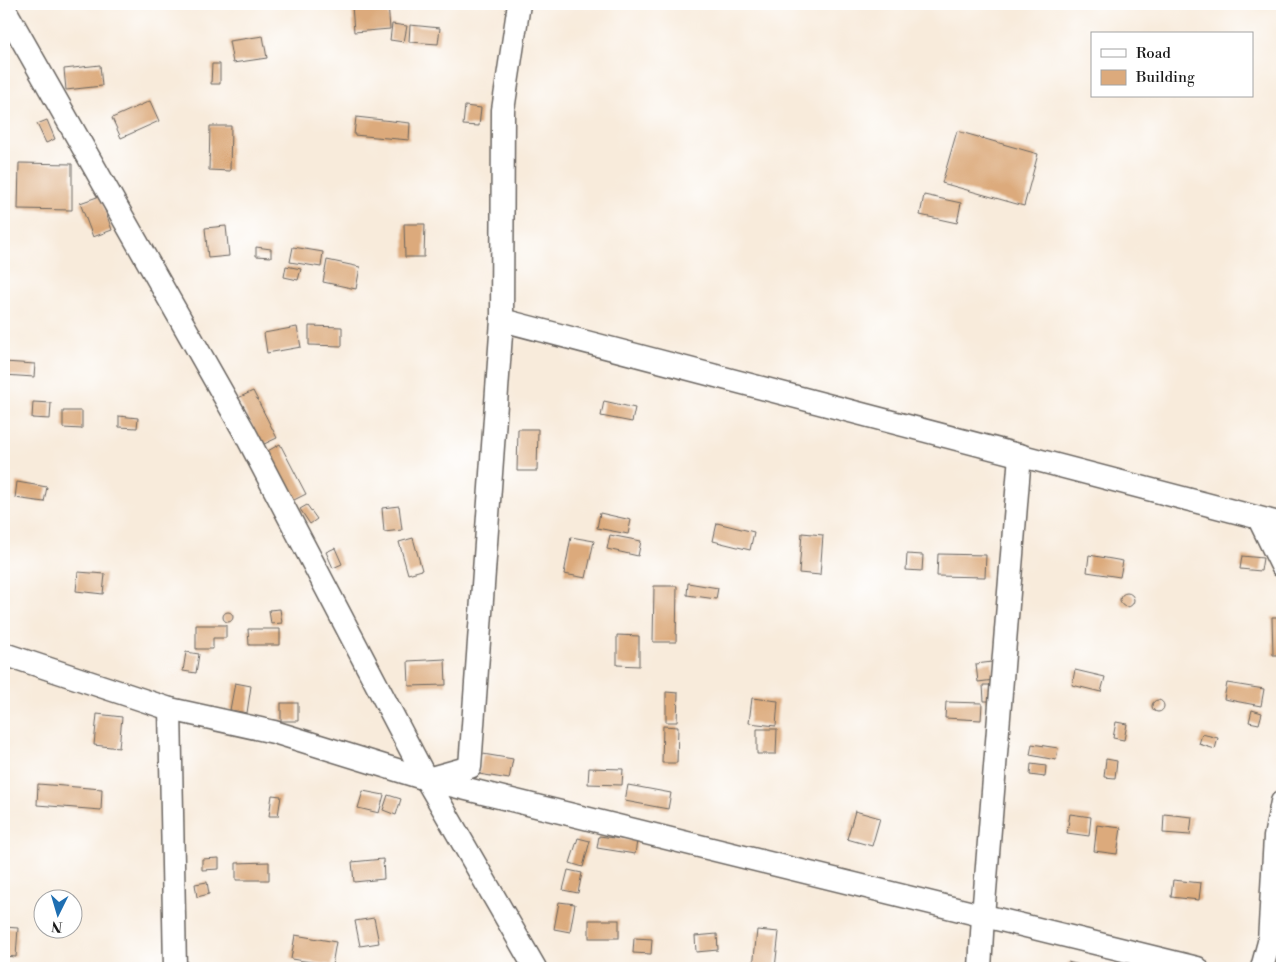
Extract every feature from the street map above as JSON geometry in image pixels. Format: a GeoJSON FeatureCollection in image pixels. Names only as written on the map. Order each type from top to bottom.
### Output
{"type":"FeatureCollection","features":[{"type":"Feature","properties":{"kind":"street"},"geometry":{"type":"LineString","coordinates":[[426,779],[470,767],[502,320],[503,110],[519,4]]}},
{"type":"Feature","properties":{"kind":"street"},"geometry":{"type":"LineString","coordinates":[[4,8],[245,433],[426,779],[535,968]]}},
{"type":"Feature","properties":{"kind":"street"},"geometry":{"type":"LineString","coordinates":[[502,320],[1282,524]]}},
{"type":"Feature","properties":{"kind":"street"},"geometry":{"type":"LineString","coordinates":[[980,968],[1020,455]]}},
{"type":"Feature","properties":{"kind":"street"},"geometry":{"type":"LineString","coordinates":[[1259,519],[1282,566]]}},
{"type":"Feature","properties":{"kind":"street"},"geometry":{"type":"LineString","coordinates":[[4,654],[170,709],[274,732],[426,779],[1197,968]]}},
{"type":"Feature","properties":{"kind":"street"},"geometry":{"type":"LineString","coordinates":[[170,709],[175,968]]}},
{"type":"Feature","properties":{"kind":"street"},"geometry":{"type":"LineString","coordinates":[[1262,968],[1268,942],[1275,837],[1282,802]]}},
{"type":"Feature","properties":{"kind":"building"},"geometry":{"type":"Polygon","coordinates":[[[388,4],[390,29],[354,32],[352,5],[388,4]]]}},
{"type":"Feature","properties":{"kind":"building"},"geometry":{"type":"Polygon","coordinates":[[[392,24],[407,26],[404,42],[390,40],[392,24]]]}},
{"type":"Feature","properties":{"kind":"building"},"geometry":{"type":"Polygon","coordinates":[[[410,25],[440,28],[438,44],[409,42],[410,25]]]}},
{"type":"Feature","properties":{"kind":"building"},"geometry":{"type":"Polygon","coordinates":[[[263,36],[267,58],[233,63],[229,41],[263,36]]]}},
{"type":"Feature","properties":{"kind":"building"},"geometry":{"type":"Polygon","coordinates":[[[212,64],[220,64],[220,84],[211,84],[212,64]]]}},
{"type":"Feature","properties":{"kind":"building"},"geometry":{"type":"Polygon","coordinates":[[[100,65],[102,86],[66,90],[64,69],[100,65]]]}},
{"type":"Feature","properties":{"kind":"building"},"geometry":{"type":"Polygon","coordinates":[[[150,101],[159,121],[121,138],[112,118],[150,101]]]}},
{"type":"Feature","properties":{"kind":"building"},"geometry":{"type":"Polygon","coordinates":[[[465,106],[481,108],[479,126],[463,125],[465,106]]]}},
{"type":"Feature","properties":{"kind":"building"},"geometry":{"type":"Polygon","coordinates":[[[356,117],[410,123],[409,140],[354,135],[356,117]]]}},
{"type":"Feature","properties":{"kind":"building"},"geometry":{"type":"Polygon","coordinates":[[[47,120],[55,139],[46,143],[37,124],[47,120]]]}},
{"type":"Feature","properties":{"kind":"building"},"geometry":{"type":"Polygon","coordinates":[[[210,126],[231,126],[230,171],[209,170],[210,126]]]}},
{"type":"Feature","properties":{"kind":"building"},"geometry":{"type":"Polygon","coordinates":[[[957,131],[1038,154],[1024,206],[942,183],[957,131]]]}},
{"type":"Feature","properties":{"kind":"building"},"geometry":{"type":"Polygon","coordinates":[[[19,163],[72,164],[72,210],[18,209],[19,163]]]}},
{"type":"Feature","properties":{"kind":"building"},"geometry":{"type":"Polygon","coordinates":[[[924,195],[961,203],[957,223],[920,215],[924,195]]]}},
{"type":"Feature","properties":{"kind":"building"},"geometry":{"type":"Polygon","coordinates":[[[100,196],[112,230],[93,237],[80,203],[100,196]]]}},
{"type":"Feature","properties":{"kind":"building"},"geometry":{"type":"Polygon","coordinates":[[[404,224],[425,224],[424,257],[405,257],[404,224]]]}},
{"type":"Feature","properties":{"kind":"building"},"geometry":{"type":"Polygon","coordinates":[[[226,226],[229,256],[208,258],[205,228],[226,226]]]}},
{"type":"Feature","properties":{"kind":"building"},"geometry":{"type":"Polygon","coordinates":[[[256,247],[271,249],[271,257],[256,256],[256,247]]]}},
{"type":"Feature","properties":{"kind":"building"},"geometry":{"type":"Polygon","coordinates":[[[293,247],[323,252],[321,267],[290,262],[293,247]]]}},
{"type":"Feature","properties":{"kind":"building"},"geometry":{"type":"Polygon","coordinates":[[[327,260],[360,267],[356,289],[323,282],[327,260]]]}},
{"type":"Feature","properties":{"kind":"building"},"geometry":{"type":"Polygon","coordinates":[[[286,266],[301,269],[298,280],[284,277],[286,266]]]}},
{"type":"Feature","properties":{"kind":"building"},"geometry":{"type":"Polygon","coordinates":[[[309,326],[342,327],[342,346],[309,345],[309,326]]]}},
{"type":"Feature","properties":{"kind":"building"},"geometry":{"type":"Polygon","coordinates":[[[297,327],[301,347],[267,353],[264,333],[297,327]]]}},
{"type":"Feature","properties":{"kind":"building"},"geometry":{"type":"Polygon","coordinates":[[[4,362],[35,364],[34,377],[4,375],[4,362]]]}},
{"type":"Feature","properties":{"kind":"building"},"geometry":{"type":"Polygon","coordinates":[[[253,391],[277,438],[262,445],[238,398],[253,391]]]}},
{"type":"Feature","properties":{"kind":"building"},"geometry":{"type":"Polygon","coordinates":[[[604,401],[635,408],[632,422],[601,416],[604,401]]]}},
{"type":"Feature","properties":{"kind":"building"},"geometry":{"type":"Polygon","coordinates":[[[33,402],[51,403],[50,419],[32,418],[33,402]]]}},
{"type":"Feature","properties":{"kind":"building"},"geometry":{"type":"Polygon","coordinates":[[[63,411],[82,411],[82,429],[63,428],[63,411]]]}},
{"type":"Feature","properties":{"kind":"building"},"geometry":{"type":"Polygon","coordinates":[[[119,416],[138,418],[137,428],[119,427],[119,416]]]}},
{"type":"Feature","properties":{"kind":"building"},"geometry":{"type":"Polygon","coordinates":[[[518,429],[538,429],[537,471],[517,471],[518,429]]]}},
{"type":"Feature","properties":{"kind":"building"},"geometry":{"type":"Polygon","coordinates":[[[280,444],[306,494],[292,501],[266,452],[280,444]]]}},
{"type":"Feature","properties":{"kind":"building"},"geometry":{"type":"Polygon","coordinates":[[[17,482],[47,487],[44,502],[15,498],[17,482]]]}},
{"type":"Feature","properties":{"kind":"building"},"geometry":{"type":"Polygon","coordinates":[[[307,505],[317,519],[310,524],[300,509],[307,505]]]}},
{"type":"Feature","properties":{"kind":"building"},"geometry":{"type":"Polygon","coordinates":[[[399,506],[402,530],[384,532],[382,508],[399,506]]]}},
{"type":"Feature","properties":{"kind":"building"},"geometry":{"type":"Polygon","coordinates":[[[600,513],[631,520],[628,534],[597,528],[600,513]]]}},
{"type":"Feature","properties":{"kind":"building"},"geometry":{"type":"Polygon","coordinates":[[[717,523],[754,532],[750,550],[713,541],[717,523]]]}},
{"type":"Feature","properties":{"kind":"building"},"geometry":{"type":"Polygon","coordinates":[[[802,533],[823,535],[820,575],[799,573],[802,533]]]}},
{"type":"Feature","properties":{"kind":"building"},"geometry":{"type":"Polygon","coordinates":[[[610,535],[641,541],[638,556],[607,549],[610,535]]]}},
{"type":"Feature","properties":{"kind":"building"},"geometry":{"type":"Polygon","coordinates":[[[571,537],[594,541],[586,578],[564,574],[571,537]]]}},
{"type":"Feature","properties":{"kind":"building"},"geometry":{"type":"Polygon","coordinates":[[[413,538],[422,570],[408,574],[399,542],[413,538]]]}},
{"type":"Feature","properties":{"kind":"building"},"geometry":{"type":"Polygon","coordinates":[[[335,548],[342,564],[333,568],[326,552],[335,548]]]}},
{"type":"Feature","properties":{"kind":"building"},"geometry":{"type":"Polygon","coordinates":[[[907,554],[923,555],[922,571],[906,570],[907,554]]]}},
{"type":"Feature","properties":{"kind":"building"},"geometry":{"type":"Polygon","coordinates":[[[938,554],[986,555],[985,577],[937,576],[938,554]]]}},
{"type":"Feature","properties":{"kind":"building"},"geometry":{"type":"Polygon","coordinates":[[[1089,555],[1123,561],[1120,577],[1087,572],[1089,555]]]}},
{"type":"Feature","properties":{"kind":"building"},"geometry":{"type":"Polygon","coordinates":[[[1242,556],[1263,558],[1261,571],[1240,569],[1242,556]]]}},
{"type":"Feature","properties":{"kind":"building"},"geometry":{"type":"Polygon","coordinates":[[[78,572],[105,574],[103,594],[76,591],[78,572]]]}},
{"type":"Feature","properties":{"kind":"building"},"geometry":{"type":"Polygon","coordinates":[[[688,583],[718,588],[716,599],[687,595],[688,583]]]}},
{"type":"Feature","properties":{"kind":"building"},"geometry":{"type":"Polygon","coordinates":[[[654,586],[677,586],[676,642],[653,642],[654,586]]]}},
{"type":"Feature","properties":{"kind":"building"},"geometry":{"type":"Polygon","coordinates":[[[1127,593],[1132,595],[1134,600],[1132,605],[1127,607],[1122,605],[1120,600],[1122,595],[1127,593]]]}},
{"type":"Feature","properties":{"kind":"building"},"geometry":{"type":"Polygon","coordinates":[[[280,609],[282,623],[271,624],[269,610],[280,609]]]}},
{"type":"Feature","properties":{"kind":"building"},"geometry":{"type":"Polygon","coordinates":[[[228,612],[233,617],[228,622],[223,617],[228,612]]]}},
{"type":"Feature","properties":{"kind":"building"},"geometry":{"type":"Polygon","coordinates":[[[1272,617],[1282,617],[1282,655],[1273,655],[1272,617]]]}},
{"type":"Feature","properties":{"kind":"building"},"geometry":{"type":"Polygon","coordinates":[[[196,625],[226,625],[226,638],[213,638],[213,649],[196,649],[196,625]]]}},
{"type":"Feature","properties":{"kind":"building"},"geometry":{"type":"Polygon","coordinates":[[[248,629],[280,629],[280,645],[249,645],[248,629]]]}},
{"type":"Feature","properties":{"kind":"building"},"geometry":{"type":"Polygon","coordinates":[[[617,635],[639,636],[639,666],[617,665],[617,635]]]}},
{"type":"Feature","properties":{"kind":"building"},"geometry":{"type":"Polygon","coordinates":[[[186,652],[199,654],[196,673],[183,671],[186,652]]]}},
{"type":"Feature","properties":{"kind":"building"},"geometry":{"type":"Polygon","coordinates":[[[445,659],[446,685],[409,686],[408,661],[445,659]]]}},
{"type":"Feature","properties":{"kind":"building"},"geometry":{"type":"Polygon","coordinates":[[[992,662],[994,680],[978,682],[976,664],[992,662]]]}},
{"type":"Feature","properties":{"kind":"building"},"geometry":{"type":"Polygon","coordinates":[[[1075,670],[1105,677],[1101,692],[1072,685],[1075,670]]]}},
{"type":"Feature","properties":{"kind":"building"},"geometry":{"type":"Polygon","coordinates":[[[235,683],[251,686],[247,713],[230,710],[235,683]]]}},
{"type":"Feature","properties":{"kind":"building"},"geometry":{"type":"Polygon","coordinates":[[[1227,683],[1264,689],[1261,706],[1224,699],[1227,683]]]}},
{"type":"Feature","properties":{"kind":"building"},"geometry":{"type":"Polygon","coordinates":[[[983,685],[992,685],[993,701],[984,701],[983,685]]]}},
{"type":"Feature","properties":{"kind":"building"},"geometry":{"type":"Polygon","coordinates":[[[666,692],[678,693],[677,722],[666,722],[666,692]]]}},
{"type":"Feature","properties":{"kind":"building"},"geometry":{"type":"Polygon","coordinates":[[[752,698],[778,701],[776,726],[749,723],[752,698]]]}},
{"type":"Feature","properties":{"kind":"building"},"geometry":{"type":"Polygon","coordinates":[[[1156,700],[1160,700],[1164,706],[1160,712],[1156,712],[1152,708],[1152,704],[1156,700]]]}},
{"type":"Feature","properties":{"kind":"building"},"geometry":{"type":"Polygon","coordinates":[[[946,702],[982,703],[981,720],[945,718],[946,702]]]}},
{"type":"Feature","properties":{"kind":"building"},"geometry":{"type":"Polygon","coordinates":[[[281,703],[298,703],[298,721],[281,721],[281,703]]]}},
{"type":"Feature","properties":{"kind":"building"},"geometry":{"type":"Polygon","coordinates":[[[1252,710],[1262,713],[1259,724],[1249,722],[1252,710]]]}},
{"type":"Feature","properties":{"kind":"building"},"geometry":{"type":"Polygon","coordinates":[[[97,714],[122,717],[119,748],[94,745],[97,714]]]}},
{"type":"Feature","properties":{"kind":"building"},"geometry":{"type":"Polygon","coordinates":[[[1116,722],[1127,724],[1124,740],[1113,738],[1116,722]]]}},
{"type":"Feature","properties":{"kind":"building"},"geometry":{"type":"Polygon","coordinates":[[[663,726],[678,727],[677,763],[662,763],[663,726]]]}},
{"type":"Feature","properties":{"kind":"building"},"geometry":{"type":"Polygon","coordinates":[[[757,729],[777,729],[776,754],[757,754],[757,729]]]}},
{"type":"Feature","properties":{"kind":"building"},"geometry":{"type":"Polygon","coordinates":[[[1202,734],[1218,738],[1215,749],[1199,744],[1202,734]]]}},
{"type":"Feature","properties":{"kind":"building"},"geometry":{"type":"Polygon","coordinates":[[[1032,744],[1058,748],[1056,760],[1030,755],[1032,744]]]}},
{"type":"Feature","properties":{"kind":"building"},"geometry":{"type":"Polygon","coordinates":[[[483,754],[513,759],[509,779],[479,774],[483,754]]]}},
{"type":"Feature","properties":{"kind":"building"},"geometry":{"type":"Polygon","coordinates":[[[1106,759],[1117,761],[1115,778],[1104,777],[1106,759]]]}},
{"type":"Feature","properties":{"kind":"building"},"geometry":{"type":"Polygon","coordinates":[[[1031,764],[1046,766],[1045,777],[1030,775],[1031,764]]]}},
{"type":"Feature","properties":{"kind":"building"},"geometry":{"type":"Polygon","coordinates":[[[589,768],[623,769],[622,785],[588,784],[589,768]]]}},
{"type":"Feature","properties":{"kind":"building"},"geometry":{"type":"Polygon","coordinates":[[[38,784],[102,789],[101,810],[37,805],[38,784]]]}},
{"type":"Feature","properties":{"kind":"building"},"geometry":{"type":"Polygon","coordinates":[[[628,785],[671,793],[668,809],[625,801],[628,785]]]}},
{"type":"Feature","properties":{"kind":"building"},"geometry":{"type":"Polygon","coordinates":[[[363,791],[384,795],[379,813],[358,808],[363,791]]]}},
{"type":"Feature","properties":{"kind":"building"},"geometry":{"type":"Polygon","coordinates":[[[272,795],[281,796],[278,816],[269,816],[272,795]]]}},
{"type":"Feature","properties":{"kind":"building"},"geometry":{"type":"Polygon","coordinates":[[[388,795],[401,799],[396,815],[383,810],[388,795]]]}},
{"type":"Feature","properties":{"kind":"building"},"geometry":{"type":"Polygon","coordinates":[[[855,811],[880,818],[872,846],[847,839],[855,811]]]}},
{"type":"Feature","properties":{"kind":"building"},"geometry":{"type":"Polygon","coordinates":[[[1070,814],[1091,817],[1089,836],[1067,833],[1070,814]]]}},
{"type":"Feature","properties":{"kind":"building"},"geometry":{"type":"Polygon","coordinates":[[[1164,814],[1192,817],[1190,835],[1163,833],[1164,814]]]}},
{"type":"Feature","properties":{"kind":"building"},"geometry":{"type":"Polygon","coordinates":[[[1097,825],[1121,828],[1117,854],[1094,851],[1097,825]]]}},
{"type":"Feature","properties":{"kind":"building"},"geometry":{"type":"Polygon","coordinates":[[[599,836],[637,841],[635,854],[597,848],[599,836]]]}},
{"type":"Feature","properties":{"kind":"building"},"geometry":{"type":"Polygon","coordinates":[[[578,838],[590,841],[583,867],[570,863],[578,838]]]}},
{"type":"Feature","properties":{"kind":"building"},"geometry":{"type":"Polygon","coordinates":[[[219,858],[219,869],[202,870],[202,859],[219,858]]]}},
{"type":"Feature","properties":{"kind":"building"},"geometry":{"type":"Polygon","coordinates":[[[383,859],[384,879],[354,882],[352,862],[383,859]]]}},
{"type":"Feature","properties":{"kind":"building"},"geometry":{"type":"Polygon","coordinates":[[[269,862],[269,880],[236,880],[236,863],[269,862]]]}},
{"type":"Feature","properties":{"kind":"building"},"geometry":{"type":"Polygon","coordinates":[[[568,870],[582,873],[578,893],[563,890],[568,870]]]}},
{"type":"Feature","properties":{"kind":"building"},"geometry":{"type":"Polygon","coordinates":[[[1173,880],[1201,883],[1199,900],[1171,897],[1173,880]]]}},
{"type":"Feature","properties":{"kind":"building"},"geometry":{"type":"Polygon","coordinates":[[[207,882],[209,894],[197,897],[195,884],[207,882]]]}},
{"type":"Feature","properties":{"kind":"building"},"geometry":{"type":"Polygon","coordinates":[[[559,902],[575,904],[570,932],[554,929],[559,902]]]}},
{"type":"Feature","properties":{"kind":"building"},"geometry":{"type":"Polygon","coordinates":[[[374,918],[379,943],[360,946],[355,921],[374,918]]]}},
{"type":"Feature","properties":{"kind":"building"},"geometry":{"type":"Polygon","coordinates":[[[589,920],[619,920],[619,938],[589,938],[589,920]]]}},
{"type":"Feature","properties":{"kind":"building"},"geometry":{"type":"Polygon","coordinates":[[[4,927],[18,928],[16,957],[4,956],[4,927]]]}},
{"type":"Feature","properties":{"kind":"building"},"geometry":{"type":"Polygon","coordinates":[[[757,930],[779,932],[775,968],[753,967],[757,930]]]}},
{"type":"Feature","properties":{"kind":"building"},"geometry":{"type":"Polygon","coordinates":[[[717,934],[718,950],[696,952],[695,936],[717,934]]]}},
{"type":"Feature","properties":{"kind":"building"},"geometry":{"type":"Polygon","coordinates":[[[295,935],[336,942],[332,965],[291,959],[295,935]]]}},
{"type":"Feature","properties":{"kind":"building"},"geometry":{"type":"Polygon","coordinates":[[[634,938],[652,939],[651,954],[633,953],[634,938]]]}},
{"type":"Feature","properties":{"kind":"building"},"geometry":{"type":"Polygon","coordinates":[[[1068,962],[1084,966],[1083,968],[1067,968],[1068,962]]]}}]}
